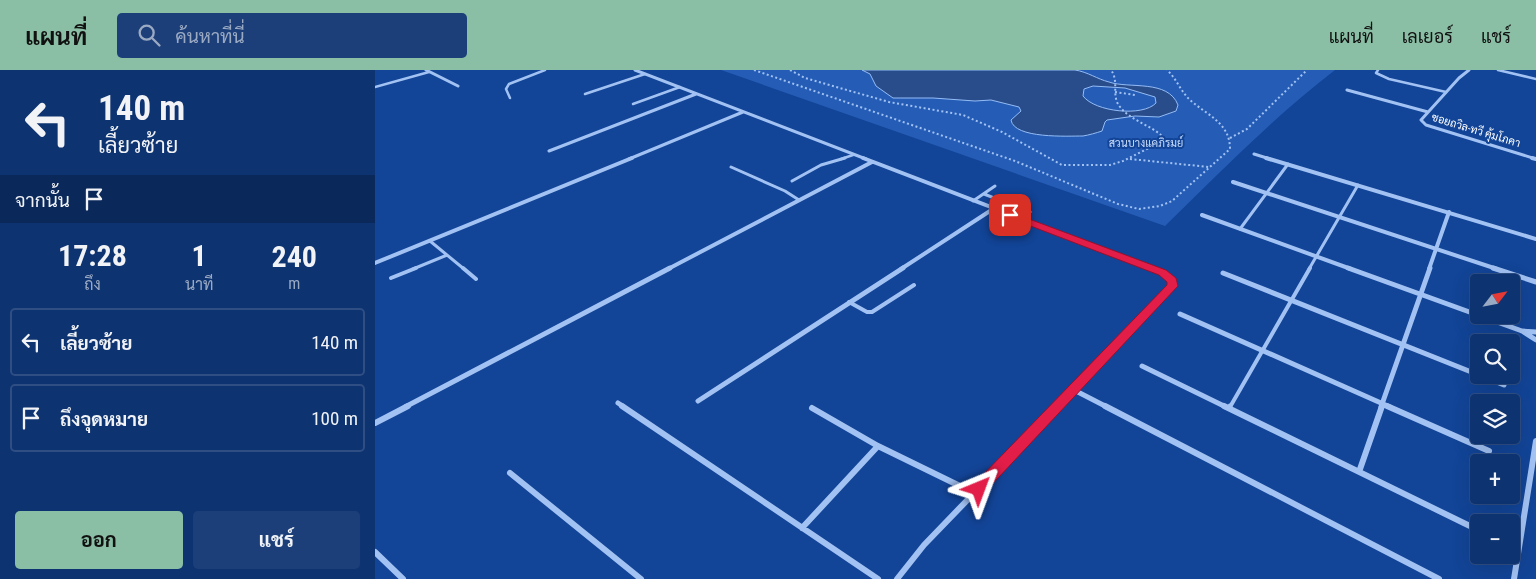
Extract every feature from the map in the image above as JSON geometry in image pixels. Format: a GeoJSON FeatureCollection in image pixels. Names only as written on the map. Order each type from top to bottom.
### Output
{"type":"FeatureCollection","features":[{"type":"Feature","properties":{"kind":"street"},"geometry":{"type":"LineString","coordinates":[[635,70],[993,209],[1163,272],[1173,280],[1173,286],[924,545],[897,579]]}},
{"type":"Feature","properties":{"kind":"street","name":"ซอยถวิล-ทวี คุ้มโภคา"},"geometry":{"type":"LineString","coordinates":[[1469,70],[1421,120],[1426,125],[1536,159]]}},
{"type":"Feature","properties":{"kind":"street"},"geometry":{"type":"LineString","coordinates":[[427,71],[458,86]]}},
{"type":"Feature","properties":{"kind":"street"},"geometry":{"type":"LineString","coordinates":[[1347,90],[1428,112]]}},
{"type":"Feature","properties":{"kind":"street"},"geometry":{"type":"LineString","coordinates":[[549,151],[697,94]]}},
{"type":"Feature","properties":{"kind":"street"},"geometry":{"type":"LineString","coordinates":[[375,263],[743,112]]}},
{"type":"Feature","properties":{"kind":"street"},"geometry":{"type":"LineString","coordinates":[[1254,154],[1536,239]]}},
{"type":"Feature","properties":{"kind":"street"},"geometry":{"type":"LineString","coordinates":[[375,424],[871,162]]}},
{"type":"Feature","properties":{"kind":"street"},"geometry":{"type":"LineString","coordinates":[[1233,182],[1536,282]]}},
{"type":"Feature","properties":{"kind":"street"},"geometry":{"type":"LineString","coordinates":[[698,400],[993,209]]}},
{"type":"Feature","properties":{"kind":"street"},"geometry":{"type":"LineString","coordinates":[[1359,472],[1449,212]]}},
{"type":"Feature","properties":{"kind":"street"},"geometry":{"type":"LineString","coordinates":[[1202,215],[1522,331],[1536,340]]}},
{"type":"Feature","properties":{"kind":"street"},"geometry":{"type":"LineString","coordinates":[[1223,273],[1504,385]]}},
{"type":"Feature","properties":{"kind":"street"},"geometry":{"type":"LineString","coordinates":[[1180,314],[1489,451]]}},
{"type":"Feature","properties":{"kind":"street"},"geometry":{"type":"LineString","coordinates":[[1522,331],[1536,332]]}},
{"type":"Feature","properties":{"kind":"street"},"geometry":{"type":"LineString","coordinates":[[1142,366],[1470,526]]}},
{"type":"Feature","properties":{"kind":"street"},"geometry":{"type":"LineString","coordinates":[[1074,390],[1439,579]]}},
{"type":"Feature","properties":{"kind":"street"},"geometry":{"type":"LineString","coordinates":[[618,403],[878,579]]}},
{"type":"Feature","properties":{"kind":"street"},"geometry":{"type":"LineString","coordinates":[[811,408],[878,446],[962,488]]}},
{"type":"Feature","properties":{"kind":"street"},"geometry":{"type":"LineString","coordinates":[[1514,579],[1536,441]]}},
{"type":"Feature","properties":{"kind":"street"},"geometry":{"type":"LineString","coordinates":[[802,528],[878,446]]}},
{"type":"Feature","properties":{"kind":"street"},"geometry":{"type":"LineString","coordinates":[[511,473],[641,579]]}},
{"type":"Feature","properties":{"kind":"street"},"geometry":{"type":"LineString","coordinates":[[375,552],[403,579]]}},
{"type":"Feature","properties":{"kind":"lane"},"geometry":{"type":"LineString","coordinates":[[509,98],[506,89],[509,84],[545,70]]}},
{"type":"Feature","properties":{"kind":"lane"},"geometry":{"type":"LineString","coordinates":[[1378,70],[1376,73],[1389,79],[1446,92]]}},
{"type":"Feature","properties":{"kind":"lane"},"geometry":{"type":"LineString","coordinates":[[1498,70],[1536,79]]}},
{"type":"Feature","properties":{"kind":"lane"},"geometry":{"type":"LineString","coordinates":[[375,86],[427,71]]}},
{"type":"Feature","properties":{"kind":"lane"},"geometry":{"type":"LineString","coordinates":[[585,94],[645,74]]}},
{"type":"Feature","properties":{"kind":"lane"},"geometry":{"type":"LineString","coordinates":[[633,104],[679,87]]}},
{"type":"Feature","properties":{"kind":"lane"},"geometry":{"type":"LineString","coordinates":[[792,181],[821,165],[853,155]]}},
{"type":"Feature","properties":{"kind":"lane"},"geometry":{"type":"LineString","coordinates":[[1241,229],[1288,164]]}},
{"type":"Feature","properties":{"kind":"lane"},"geometry":{"type":"LineString","coordinates":[[731,166],[785,191],[799,200]]}},
{"type":"Feature","properties":{"kind":"lane"},"geometry":{"type":"LineString","coordinates":[[1229,408],[1358,185]]}},
{"type":"Feature","properties":{"kind":"lane"},"geometry":{"type":"LineString","coordinates":[[973,201],[995,186]]}},
{"type":"Feature","properties":{"kind":"lane"},"geometry":{"type":"LineString","coordinates":[[984,194],[1030,212]]}},
{"type":"Feature","properties":{"kind":"lane"},"geometry":{"type":"LineString","coordinates":[[429,241],[476,279]]}},
{"type":"Feature","properties":{"kind":"lane"},"geometry":{"type":"LineString","coordinates":[[391,278],[447,255]]}},
{"type":"Feature","properties":{"kind":"lane"},"geometry":{"type":"LineString","coordinates":[[849,302],[867,312],[872,312],[914,284]]}},
{"type":"Feature","properties":{"kind":"path"},"geometry":{"type":"LineString","coordinates":[[754,70],[1015,161],[1118,204],[1139,209],[1160,206],[1172,200],[1230,149],[1229,133],[1217,120],[1187,97],[1175,76],[1167,70]]}},
{"type":"Feature","properties":{"kind":"path"},"geometry":{"type":"LineString","coordinates":[[790,70],[805,78],[865,96],[963,115],[1001,132],[1062,165],[1110,166],[1157,144],[1162,136],[1125,112],[1116,99],[1117,78],[1111,70]]}},
{"type":"Feature","properties":{"kind":"path"},"geometry":{"type":"LineString","coordinates":[[1230,138],[1247,129],[1307,70]]}},
{"type":"Feature","properties":{"kind":"path"},"geometry":{"type":"LineString","coordinates":[[1115,92],[1135,95]]}},
{"type":"Feature","properties":{"kind":"path"},"geometry":{"type":"LineString","coordinates":[[1128,159],[1210,167]]}},
{"type":"Feature","properties":{"kind":"green space","name":"สวนบางแคภิรมย์"},"geometry":{"type":"Polygon","coordinates":[[[721,70],[1335,70],[1269,126],[1165,226],[721,70]]]}},
{"type":"Feature","properties":{"kind":"shaded area"},"geometry":{"type":"Polygon","coordinates":[[[862,70],[1075,70],[1117,84],[1147,86],[1166,91],[1178,105],[1176,111],[1159,117],[1135,116],[1107,120],[1102,131],[1088,135],[1043,135],[1021,131],[1014,126],[1011,120],[1021,111],[1019,107],[991,100],[893,98],[876,86],[870,74],[862,70]],[[1093,86],[1084,89],[1083,96],[1098,106],[1119,111],[1141,110],[1156,103],[1155,97],[1125,88],[1093,86]]]}},
{"type":"Feature","properties":{"kind":"route"},"geometry":{"type":"LineString","coordinates":[[979,489],[1173,286],[1173,280],[1163,272],[1010,215]]}}]}
